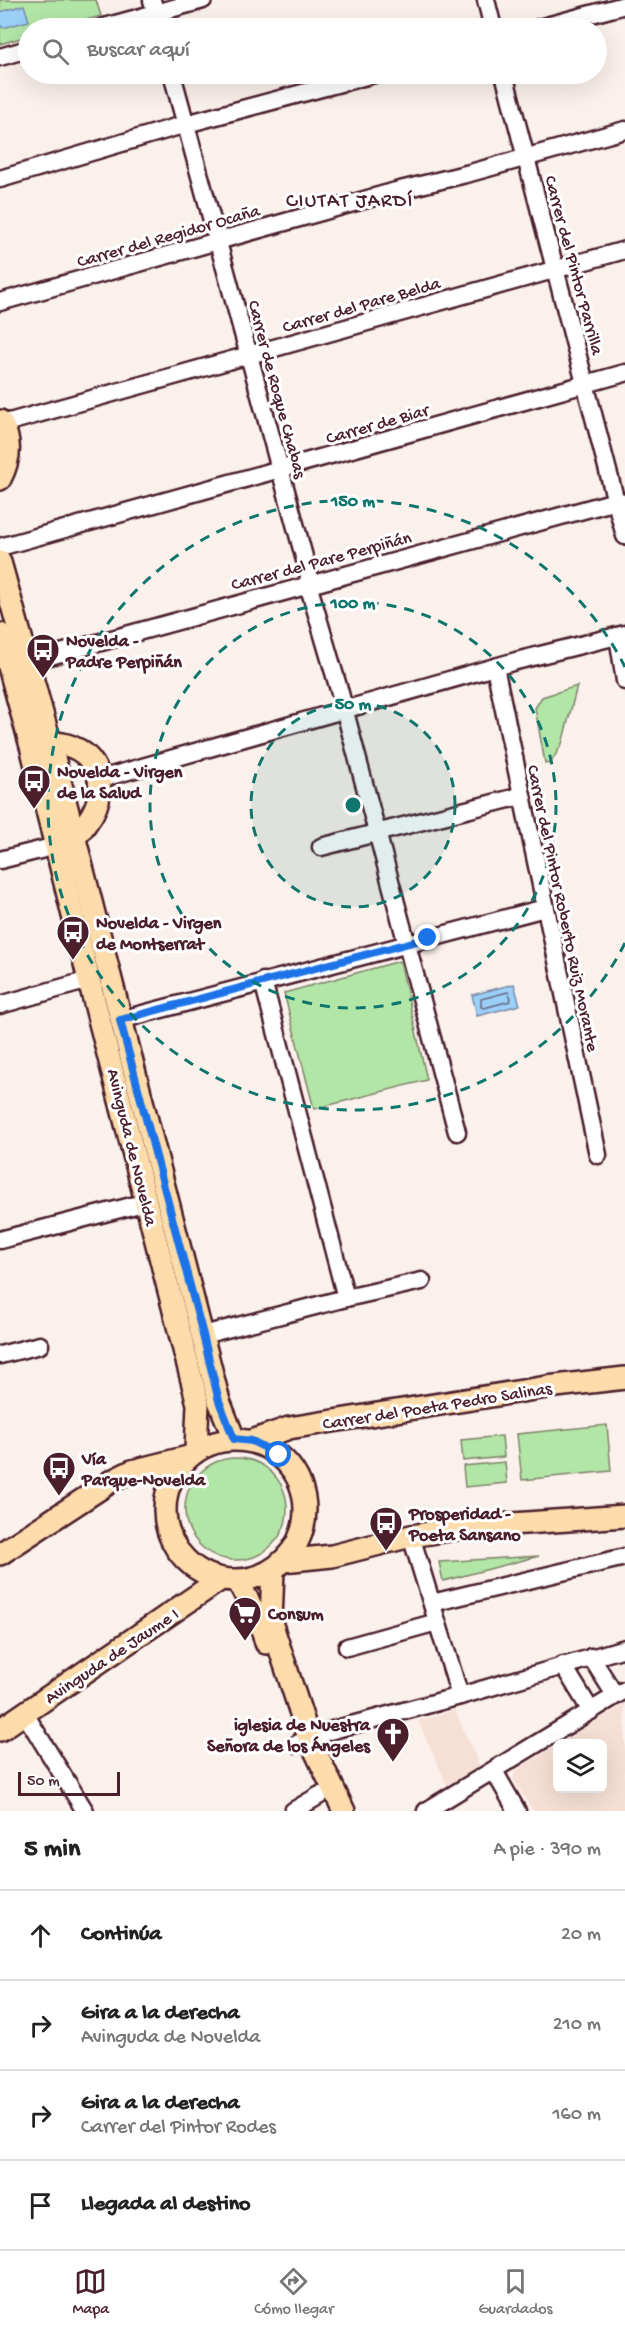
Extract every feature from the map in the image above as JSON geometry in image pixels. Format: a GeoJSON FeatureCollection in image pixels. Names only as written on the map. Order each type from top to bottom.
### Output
{"type":"FeatureCollection","features":[{"type":"Feature","properties":{"kind":"main road"},"geometry":{"type":"LineString","coordinates":[[0,479],[7,465],[9,445],[1,422]]}},
{"type":"Feature","properties":{"kind":"main road","name":"Avinguda de Novelda"},"geometry":{"type":"LineString","coordinates":[[0,562],[28,662],[41,744],[65,842],[120,1020],[219,1401],[243,1440]]}},
{"type":"Feature","properties":{"kind":"main road","name":"Avinguda de Novelda"},"geometry":{"type":"LineString","coordinates":[[0,634],[41,744]]}},
{"type":"Feature","properties":{"kind":"main road"},"geometry":{"type":"LineString","coordinates":[[41,744],[63,743],[83,752],[92,762],[100,778],[100,796],[96,810],[65,842]]}},
{"type":"Feature","properties":{"kind":"main road","name":"Avinguda de Novelda"},"geometry":{"type":"LineString","coordinates":[[65,842],[89,980],[198,1404],[192,1454]]}},
{"type":"Feature","properties":{"kind":"main road","name":"Carrer del Poeta Pedro Salinas"},"geometry":{"type":"LineString","coordinates":[[243,1440],[289,1428],[547,1387],[625,1378]]}},
{"type":"Feature","properties":{"kind":"main road"},"geometry":{"type":"LineString","coordinates":[[0,1554],[110,1482],[132,1471],[192,1454],[208,1444],[243,1440],[279,1455],[291,1467],[302,1489],[305,1522],[298,1542],[278,1565],[259,1576],[229,1580],[205,1574],[181,1555],[166,1523],[167,1495],[176,1472],[192,1454]]}},
{"type":"Feature","properties":{"kind":"main road"},"geometry":{"type":"LineString","coordinates":[[278,1565],[332,1556],[411,1536],[469,1527],[625,1515]]}},
{"type":"Feature","properties":{"kind":"main road"},"geometry":{"type":"LineString","coordinates":[[278,1565],[271,1622],[303,1741],[344,1811]]}},
{"type":"Feature","properties":{"kind":"main road"},"geometry":{"type":"LineString","coordinates":[[229,1580],[261,1625],[324,1803]]}},
{"type":"Feature","properties":{"kind":"main road","name":"Avinguda de Jaume I"},"geometry":{"type":"LineString","coordinates":[[0,1730],[229,1580]]}},
{"type":"Feature","properties":{"kind":"street"},"geometry":{"type":"LineString","coordinates":[[140,18],[203,0]]}},
{"type":"Feature","properties":{"kind":"street"},"geometry":{"type":"LineString","coordinates":[[486,0],[491,18]]}},
{"type":"Feature","properties":{"kind":"street"},"geometry":{"type":"LineString","coordinates":[[576,18],[625,5]]}},
{"type":"Feature","properties":{"kind":"street"},"geometry":{"type":"LineString","coordinates":[[0,57],[18,52]]}},
{"type":"Feature","properties":{"kind":"street","name":"Carrer de Roque Chabas"},"geometry":{"type":"LineString","coordinates":[[175,84],[309,575],[308,584],[345,710],[457,1132]]}},
{"type":"Feature","properties":{"kind":"street"},"geometry":{"type":"LineString","coordinates":[[0,179],[186,124],[336,84]]}},
{"type":"Feature","properties":{"kind":"street","name":"Carrer del Pintor Parrilla"},"geometry":{"type":"LineString","coordinates":[[507,84],[586,384],[621,501],[625,536]]}},
{"type":"Feature","properties":{"kind":"street","name":"Carrer del Regidor Ocaña"},"geometry":{"type":"LineString","coordinates":[[0,302],[396,191],[625,130]]}},
{"type":"Feature","properties":{"kind":"street","name":"Carrer del Pare Belda"},"geometry":{"type":"LineString","coordinates":[[1,422],[625,250]]}},
{"type":"Feature","properties":{"kind":"street","name":"Carrer de Biar"},"geometry":{"type":"LineString","coordinates":[[0,547],[625,373]]}},
{"type":"Feature","properties":{"kind":"street","name":"Carrer del Pare Perpiñán"},"geometry":{"type":"LineString","coordinates":[[28,662],[308,584],[621,501]]}},
{"type":"Feature","properties":{"kind":"street"},"geometry":{"type":"LineString","coordinates":[[100,778],[622,635],[625,681]]}},
{"type":"Feature","properties":{"kind":"street","name":"Carrer del Pintor Roberto Ruiz Morante"},"geometry":{"type":"LineString","coordinates":[[495,668],[598,1155]]}},
{"type":"Feature","properties":{"kind":"street"},"geometry":{"type":"LineString","coordinates":[[321,847],[521,796]]}},
{"type":"Feature","properties":{"kind":"street"},"geometry":{"type":"LineString","coordinates":[[0,860],[65,842]]}},
{"type":"Feature","properties":{"kind":"street"},"geometry":{"type":"LineString","coordinates":[[120,1020],[545,908]]}},
{"type":"Feature","properties":{"kind":"street"},"geometry":{"type":"LineString","coordinates":[[0,1005],[89,980]]}},
{"type":"Feature","properties":{"kind":"street"},"geometry":{"type":"LineString","coordinates":[[263,981],[346,1298]]}},
{"type":"Feature","properties":{"kind":"street"},"geometry":{"type":"LineString","coordinates":[[0,1240],[147,1202]]}},
{"type":"Feature","properties":{"kind":"street"},"geometry":{"type":"LineString","coordinates":[[203,1335],[422,1281]]}},
{"type":"Feature","properties":{"kind":"street"},"geometry":{"type":"LineString","coordinates":[[0,1355],[40,1345]]}},
{"type":"Feature","properties":{"kind":"street"},"geometry":{"type":"LineString","coordinates":[[411,1536],[460,1696]]}},
{"type":"Feature","properties":{"kind":"street"},"geometry":{"type":"LineString","coordinates":[[432,1603],[625,1557]]}},
{"type":"Feature","properties":{"kind":"street"},"geometry":{"type":"LineString","coordinates":[[347,1647],[437,1622]]}},
{"type":"Feature","properties":{"kind":"street"},"geometry":{"type":"LineString","coordinates":[[303,1741],[625,1648]]}},
{"type":"Feature","properties":{"kind":"street"},"geometry":{"type":"LineString","coordinates":[[426,1811],[620,1693],[591,1657]]}},
{"type":"Feature","properties":{"kind":"street"},"geometry":{"type":"LineString","coordinates":[[563,1665],[591,1711]]}},
{"type":"Feature","properties":{"kind":"street"},"geometry":{"type":"LineString","coordinates":[[25,1714],[85,1811]]}},
{"type":"Feature","properties":{"kind":"street"},"geometry":{"type":"LineString","coordinates":[[494,1771],[517,1811]]}},
{"type":"Feature","properties":{"kind":"street"},"geometry":{"type":"LineString","coordinates":[[293,1811],[324,1803]]}},
{"type":"Feature","properties":{"kind":"shaded area"},"geometry":{"type":"Polygon","coordinates":[[[625,1704],[625,1811],[533,1811],[513,1779],[516,1770],[553,1747],[553,1793],[607,1793],[607,1739],[566,1739],[625,1704]]]}},
{"type":"Feature","properties":{"kind":"shaded area"},"geometry":{"type":"Polygon","coordinates":[[[455,1710],[480,1767],[447,1785],[418,1721],[455,1710]]]}},
{"type":"Feature","properties":{"kind":"green space"},"geometry":{"type":"Polygon","coordinates":[[[0,0],[96,0],[101,16],[94,18],[18,18],[18,39],[0,44],[0,0]]]}},
{"type":"Feature","properties":{"kind":"green space"},"geometry":{"type":"Polygon","coordinates":[[[577,686],[562,744],[550,764],[545,763],[535,708],[542,697],[577,686]]]}},
{"type":"Feature","properties":{"kind":"green space"},"geometry":{"type":"Polygon","coordinates":[[[400,961],[427,1080],[314,1109],[284,993],[400,961]]]}},
{"type":"Feature","properties":{"kind":"green space"},"geometry":{"type":"Polygon","coordinates":[[[607,1425],[611,1471],[522,1480],[517,1434],[607,1425]]]}},
{"type":"Feature","properties":{"kind":"green space"},"geometry":{"type":"Polygon","coordinates":[[[502,1436],[504,1457],[463,1461],[461,1440],[502,1436]]]}},
{"type":"Feature","properties":{"kind":"green space"},"geometry":{"type":"Polygon","coordinates":[[[236,1458],[255,1462],[272,1473],[283,1490],[287,1509],[283,1528],[272,1545],[255,1556],[236,1560],[217,1556],[200,1545],[189,1528],[185,1509],[189,1490],[200,1473],[217,1462],[236,1458]]]}},
{"type":"Feature","properties":{"kind":"green space"},"geometry":{"type":"Polygon","coordinates":[[[505,1462],[507,1483],[465,1487],[463,1466],[505,1462]]]}},
{"type":"Feature","properties":{"kind":"green space"},"geometry":{"type":"Polygon","coordinates":[[[539,1556],[443,1581],[439,1562],[539,1556]]]}},
{"type":"Feature","properties":{"kind":"water"},"geometry":{"type":"Polygon","coordinates":[[[24,5],[28,18],[18,18],[18,24],[3,28],[0,25],[0,12],[24,5]]]}},
{"type":"Feature","properties":{"kind":"water"},"geometry":{"type":"Polygon","coordinates":[[[514,984],[520,1005],[477,1016],[472,995],[514,984]]]}},
{"type":"Feature","properties":{"kind":"place","name":"Novelda - Padre Perpiñán"},"geometry":{"type":"Point","coordinates":[43,679]}},
{"type":"Feature","properties":{"kind":"place","name":"Novelda - Virgen de la Salud"},"geometry":{"type":"Point","coordinates":[34,810]}},
{"type":"Feature","properties":{"kind":"place","name":"Novelda - Virgen de Montserrat"},"geometry":{"type":"Point","coordinates":[73,961]}},
{"type":"Feature","properties":{"kind":"place","name":"Vía Parque-Novelda"},"geometry":{"type":"Point","coordinates":[59,1497]}},
{"type":"Feature","properties":{"kind":"place","name":"Prosperidad - Poeta Sansano"},"geometry":{"type":"Point","coordinates":[386,1552]}},
{"type":"Feature","properties":{"kind":"place","name":"Consum"},"geometry":{"type":"Point","coordinates":[245,1642]}},
{"type":"Feature","properties":{"kind":"place","name":"iglesia de Nuestra Señora de los Ángeles"},"geometry":{"type":"Point","coordinates":[393,1763]}},
{"type":"Feature","properties":{"kind":"district","name":"CIUTAT JARDÍ"},"geometry":{"type":"Point","coordinates":[350,199]}},
{"type":"Feature","properties":{"kind":"route"},"geometry":{"type":"LineString","coordinates":[[279,1455],[252,1441],[234,1439],[219,1401],[120,1020],[428,938]]}}]}
